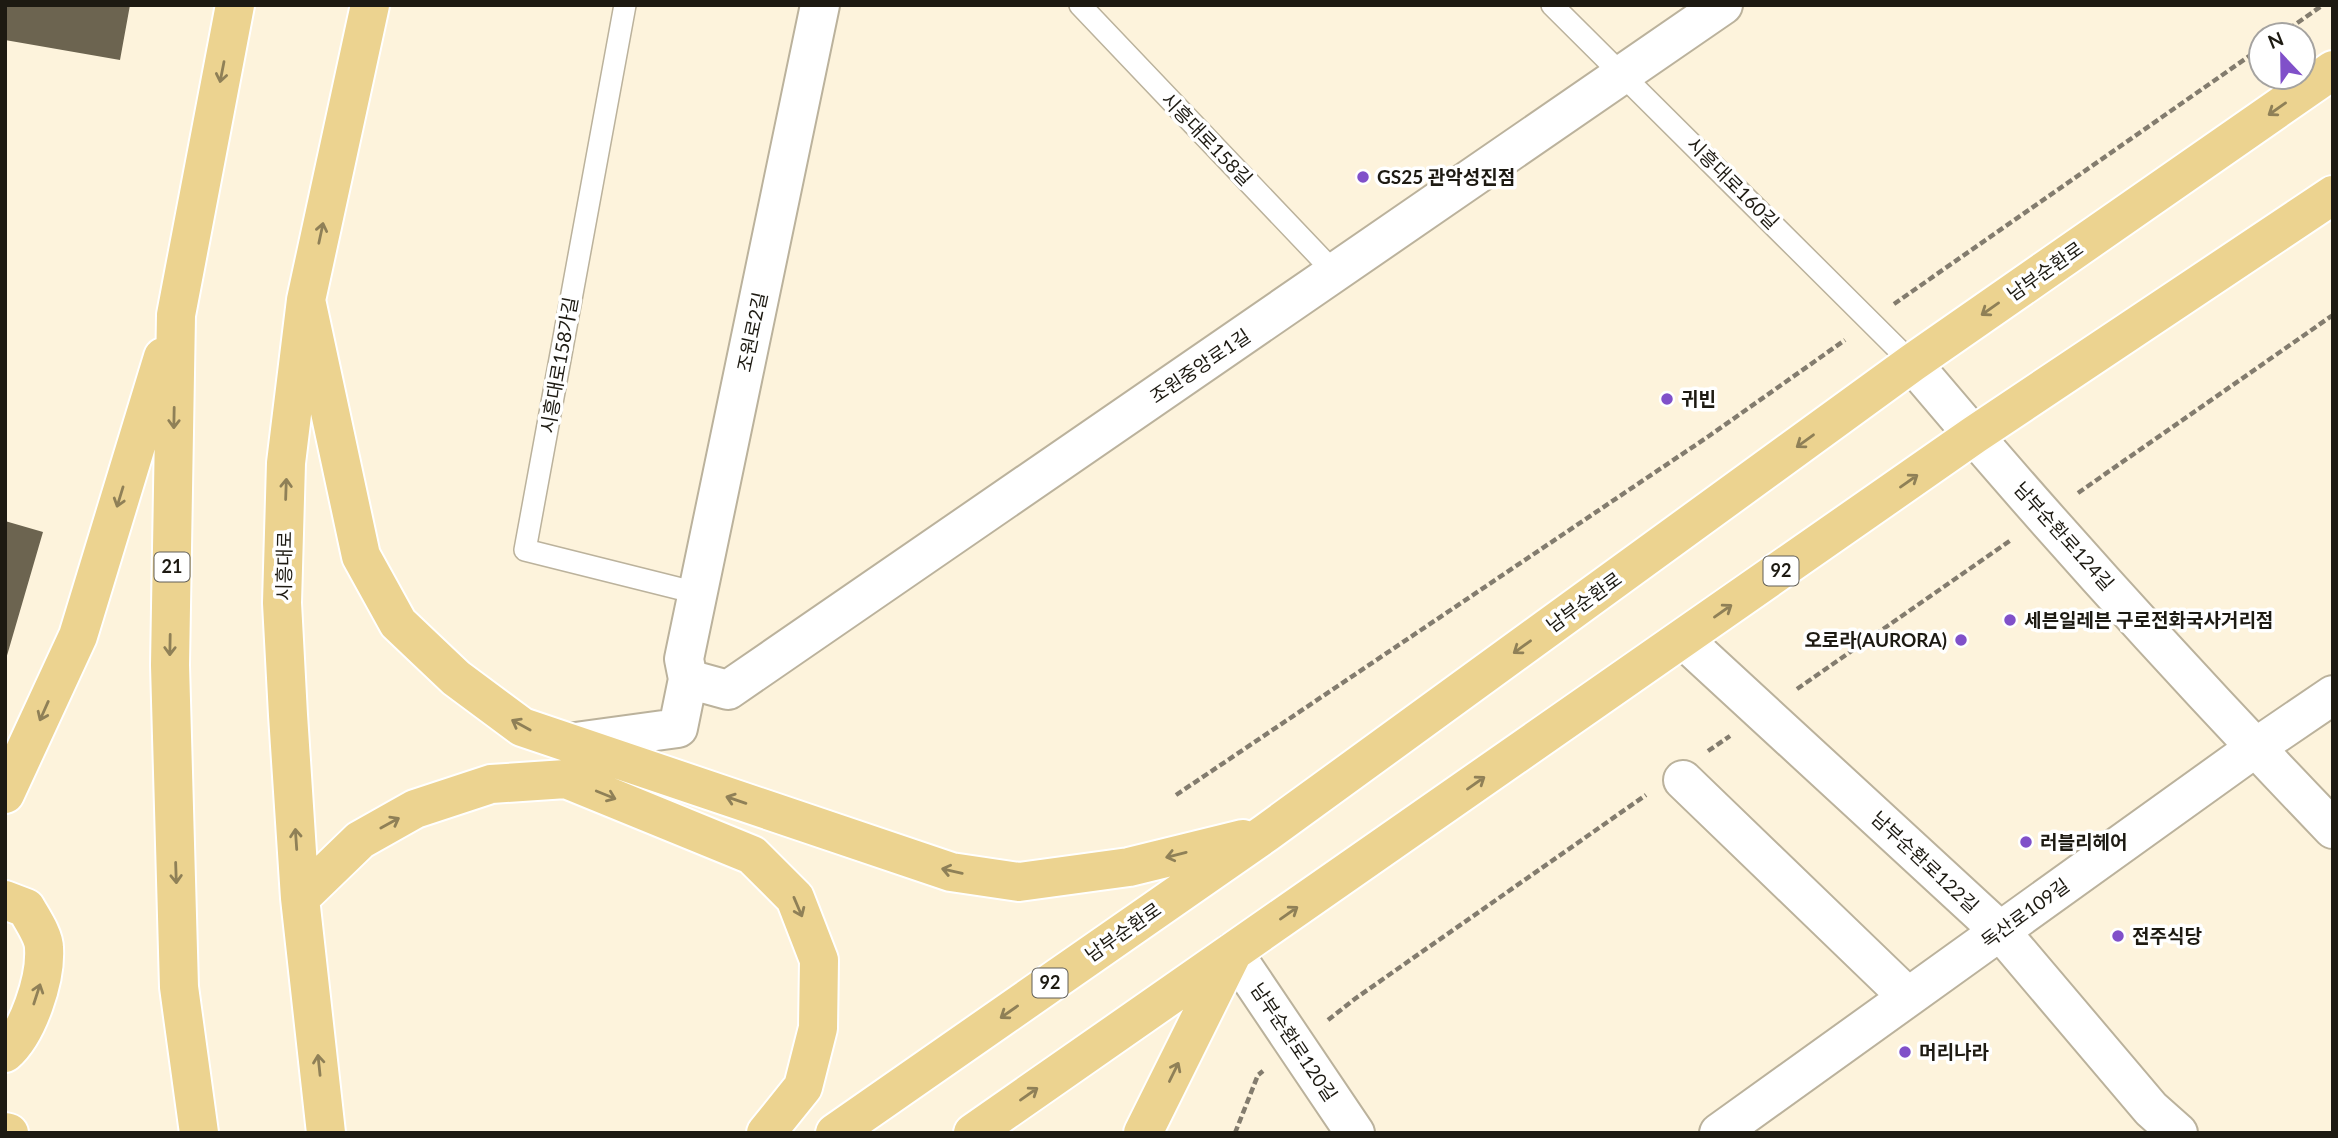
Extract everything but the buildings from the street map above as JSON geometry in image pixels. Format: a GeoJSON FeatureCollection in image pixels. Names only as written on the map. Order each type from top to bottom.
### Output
{"type":"FeatureCollection","features":[{"type":"Feature","properties":{"kind":"main road","name":"21"},"geometry":{"type":"LineString","coordinates":[[199,1133],[179,987],[170,693],[176,315],[235,5]]}},
{"type":"Feature","properties":{"kind":"main road","name":"시흥대로"},"geometry":{"type":"LineString","coordinates":[[326,1133],[300,898],[282,603],[286,463],[306,300],[370,5]]}},
{"type":"Feature","properties":{"kind":"main road","name":"남부순환로"},"geometry":{"type":"LineString","coordinates":[[835,1133],[1266,833],[1912,363],[2333,70]]}},
{"type":"Feature","properties":{"kind":"main road","name":"92"},"geometry":{"type":"LineString","coordinates":[[973,1133],[1973,435],[2333,195]]}},
{"type":"Feature","properties":{"kind":"main road"},"geometry":{"type":"LineString","coordinates":[[306,300],[361,556],[398,624],[456,678],[522,727],[951,872],[1019,883],[1129,867],[1266,833]]}},
{"type":"Feature","properties":{"kind":"main road"},"geometry":{"type":"LineString","coordinates":[[7,789],[78,636],[176,315]]}},
{"type":"Feature","properties":{"kind":"main road"},"geometry":{"type":"LineString","coordinates":[[300,898],[360,840],[415,809],[491,784],[566,779],[752,855],[794,898],[819,960],[818,1028],[803,1087],[766,1133]]}},
{"type":"Feature","properties":{"kind":"main road"},"geometry":{"type":"LineString","coordinates":[[5,900],[26,908],[44,945],[40,992],[13,1046],[5,1053]]}},
{"type":"Feature","properties":{"kind":"main road"},"geometry":{"type":"LineString","coordinates":[[1143,1133],[1233,952]]}},
{"type":"Feature","properties":{"kind":"street","name":"조원로2길"},"geometry":{"type":"LineString","coordinates":[[568,743],[678,728],[697,593],[820,5]]}},
{"type":"Feature","properties":{"kind":"street","name":"조원중앙로1길"},"geometry":{"type":"LineString","coordinates":[[686,669],[728,690],[1723,5]]}},
{"type":"Feature","properties":{"kind":"street","name":"남부순환로124길"},"geometry":{"type":"LineString","coordinates":[[1912,363],[1973,435],[2255,748],[2333,829]]}},
{"type":"Feature","properties":{"kind":"street","name":"남부순환로122길"},"geometry":{"type":"LineString","coordinates":[[1683,639],[2000,931],[2151,1109],[2178,1133]]}},
{"type":"Feature","properties":{"kind":"street","name":"독산로109길"},"geometry":{"type":"LineString","coordinates":[[1719,1133],[2255,748],[2333,695]]}},
{"type":"Feature","properties":{"kind":"street"},"geometry":{"type":"LineString","coordinates":[[1683,780],[1908,997]]}},
{"type":"Feature","properties":{"kind":"street","name":"남부순환로120길"},"geometry":{"type":"LineString","coordinates":[[1233,952],[1355,1133]]}},
{"type":"Feature","properties":{"kind":"lane","name":"시흥대로158가길"},"geometry":{"type":"LineString","coordinates":[[625,5],[525,550],[697,593]]}},
{"type":"Feature","properties":{"kind":"lane","name":"시흥대로158길"},"geometry":{"type":"LineString","coordinates":[[1080,5],[1335,273]]}},
{"type":"Feature","properties":{"kind":"lane","name":"시흥대로160길"},"geometry":{"type":"LineString","coordinates":[[1552,5],[1912,363]]}},
{"type":"Feature","properties":{"kind":"path"},"geometry":{"type":"LineString","coordinates":[[2300,21],[2323,5]]}},
{"type":"Feature","properties":{"kind":"path"},"geometry":{"type":"LineString","coordinates":[[1176,795],[1709,436],[2247,58]]}},
{"type":"Feature","properties":{"kind":"place","name":"GS25 관악성진점"},"geometry":{"type":"Point","coordinates":[1363,177]}},
{"type":"Feature","properties":{"kind":"place","name":"귀빈"},"geometry":{"type":"Point","coordinates":[1667,399]}},
{"type":"Feature","properties":{"kind":"place","name":"세븐일레븐 구로전화국사거리점"},"geometry":{"type":"Point","coordinates":[2010,620]}},
{"type":"Feature","properties":{"kind":"place","name":"오로라(AURORA)"},"geometry":{"type":"Point","coordinates":[1961,640]}},
{"type":"Feature","properties":{"kind":"place","name":"러블리헤어"},"geometry":{"type":"Point","coordinates":[2026,842]}},
{"type":"Feature","properties":{"kind":"place","name":"전주식당"},"geometry":{"type":"Point","coordinates":[2118,936]}},
{"type":"Feature","properties":{"kind":"place","name":"머리나라"},"geometry":{"type":"Point","coordinates":[1905,1052]}}]}
